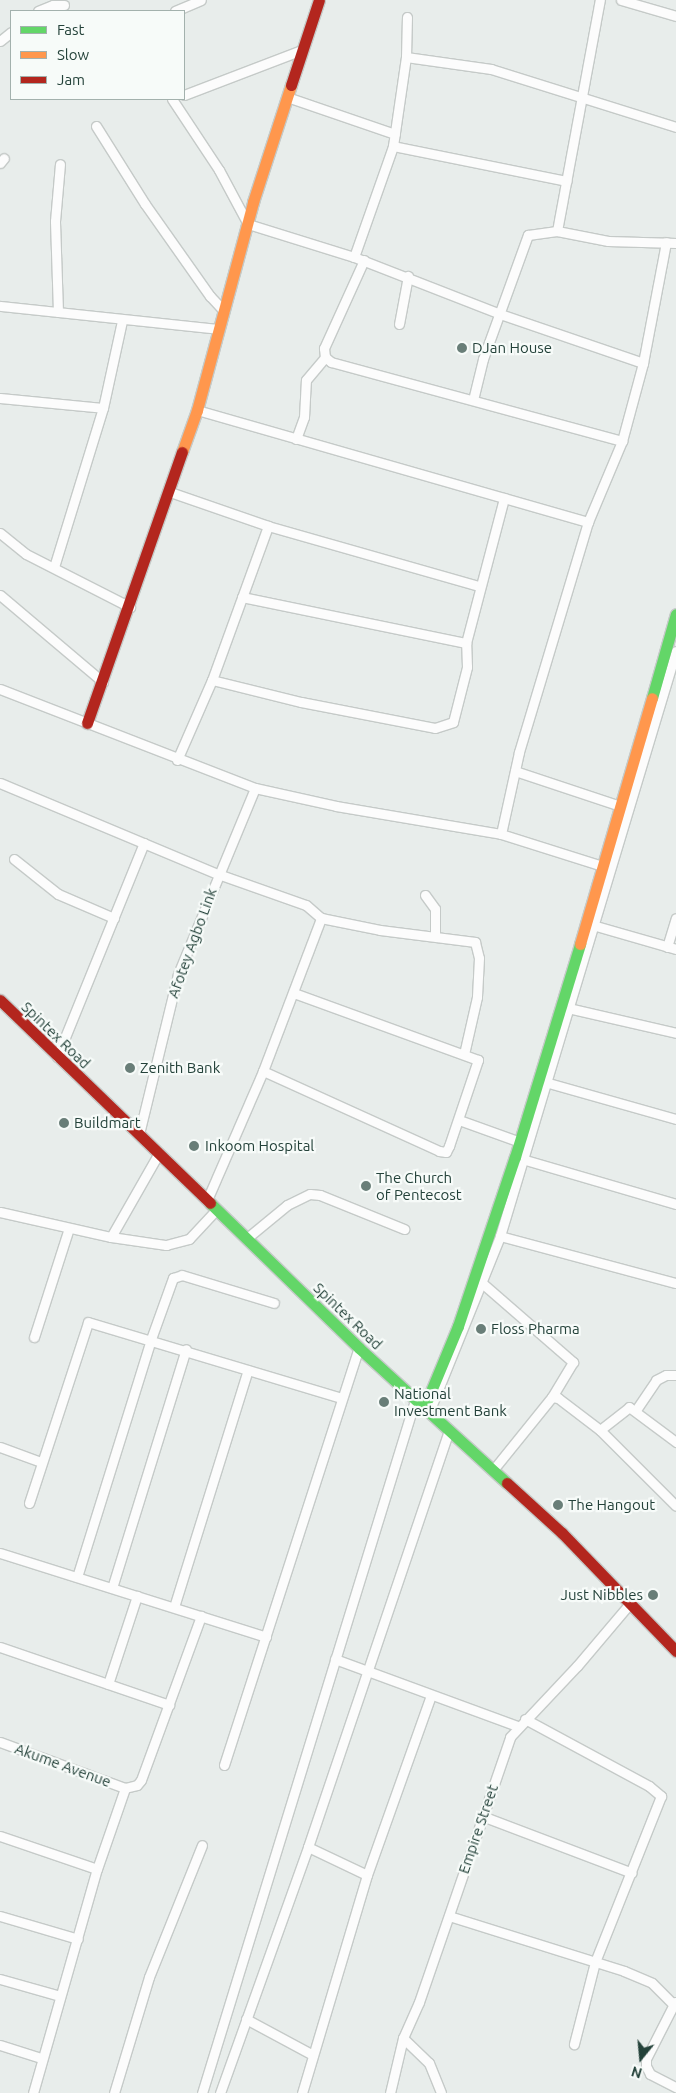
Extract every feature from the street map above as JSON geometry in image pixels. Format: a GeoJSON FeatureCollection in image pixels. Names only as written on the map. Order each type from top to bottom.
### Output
{"type":"FeatureCollection","features":[{"type":"Feature","properties":{"kind":"street"},"geometry":{"type":"LineString","coordinates":[[177,10],[201,0]]}},
{"type":"Feature","properties":{"kind":"street"},"geometry":{"type":"LineString","coordinates":[[87,723],[130,607],[197,410],[248,224],[319,0]]}},
{"type":"Feature","properties":{"kind":"street"},"geometry":{"type":"LineString","coordinates":[[557,231],[600,0]]}},
{"type":"Feature","properties":{"kind":"street"},"geometry":{"type":"LineString","coordinates":[[621,0],[676,16]]}},
{"type":"Feature","properties":{"kind":"street"},"geometry":{"type":"LineString","coordinates":[[40,10],[53,5],[64,5]]}},
{"type":"Feature","properties":{"kind":"street"},"geometry":{"type":"LineString","coordinates":[[354,257],[393,146],[406,57],[407,18]]}},
{"type":"Feature","properties":{"kind":"street"},"geometry":{"type":"LineString","coordinates":[[0,41],[10,33]]}},
{"type":"Feature","properties":{"kind":"street"},"geometry":{"type":"LineString","coordinates":[[185,94],[302,50]]}},
{"type":"Feature","properties":{"kind":"street"},"geometry":{"type":"LineString","coordinates":[[406,57],[491,69],[676,127]]}},
{"type":"Feature","properties":{"kind":"street"},"geometry":{"type":"LineString","coordinates":[[288,97],[395,134]]}},
{"type":"Feature","properties":{"kind":"street"},"geometry":{"type":"LineString","coordinates":[[173,100],[219,170],[248,224],[364,260],[500,314],[643,363]]}},
{"type":"Feature","properties":{"kind":"street"},"geometry":{"type":"LineString","coordinates":[[96,126],[151,211],[210,296],[224,311]]}},
{"type":"Feature","properties":{"kind":"street"},"geometry":{"type":"LineString","coordinates":[[393,146],[567,180]]}},
{"type":"Feature","properties":{"kind":"street"},"geometry":{"type":"LineString","coordinates":[[58,312],[55,221],[60,164]]}},
{"type":"Feature","properties":{"kind":"street"},"geometry":{"type":"LineString","coordinates":[[473,400],[525,240],[535,233],[557,231],[608,241],[676,243]]}},
{"type":"Feature","properties":{"kind":"street"},"geometry":{"type":"LineString","coordinates":[[501,834],[515,771],[588,522],[622,441],[643,363],[666,242]]}},
{"type":"Feature","properties":{"kind":"street"},"geometry":{"type":"LineString","coordinates":[[364,260],[324,348],[325,357],[331,362],[622,441]]}},
{"type":"Feature","properties":{"kind":"street"},"geometry":{"type":"LineString","coordinates":[[399,324],[408,276]]}},
{"type":"Feature","properties":{"kind":"street"},"geometry":{"type":"LineString","coordinates":[[0,306],[122,321],[218,330]]}},
{"type":"Feature","properties":{"kind":"street"},"geometry":{"type":"LineString","coordinates":[[54,567],[103,408],[122,321]]}},
{"type":"Feature","properties":{"kind":"street"},"geometry":{"type":"LineString","coordinates":[[296,439],[304,417],[306,380],[325,357]]}},
{"type":"Feature","properties":{"kind":"street"},"geometry":{"type":"LineString","coordinates":[[0,398],[103,408]]}},
{"type":"Feature","properties":{"kind":"street"},"geometry":{"type":"LineString","coordinates":[[197,410],[588,522]]}},
{"type":"Feature","properties":{"kind":"street"},"geometry":{"type":"LineString","coordinates":[[170,492],[268,526],[479,586]]}},
{"type":"Feature","properties":{"kind":"street"},"geometry":{"type":"LineString","coordinates":[[212,680],[301,702],[438,728],[453,722],[466,667],[466,643],[479,586],[504,498]]}},
{"type":"Feature","properties":{"kind":"street"},"geometry":{"type":"LineString","coordinates":[[177,760],[212,680],[268,526]]}},
{"type":"Feature","properties":{"kind":"street"},"geometry":{"type":"LineString","coordinates":[[0,533],[26,554],[130,607]]}},
{"type":"Feature","properties":{"kind":"street"},"geometry":{"type":"LineString","coordinates":[[0,595],[103,682]]}},
{"type":"Feature","properties":{"kind":"street"},"geometry":{"type":"LineString","coordinates":[[242,597],[466,643]]}},
{"type":"Feature","properties":{"kind":"street"},"geometry":{"type":"LineString","coordinates":[[608,868],[620,806],[676,614]]}},
{"type":"Feature","properties":{"kind":"street"},"geometry":{"type":"LineString","coordinates":[[202,2093],[335,1659],[423,1407],[476,1274],[608,868],[676,651]]}},
{"type":"Feature","properties":{"kind":"street"},"geometry":{"type":"LineString","coordinates":[[0,689],[177,760],[255,788],[336,806],[501,834],[608,868]]}},
{"type":"Feature","properties":{"kind":"street"},"geometry":{"type":"LineString","coordinates":[[515,771],[620,806]]}},
{"type":"Feature","properties":{"kind":"street"},"geometry":{"type":"LineString","coordinates":[[0,783],[218,874],[306,905],[321,918],[372,928],[471,940],[478,945],[478,997],[464,1054]]}},
{"type":"Feature","properties":{"kind":"street","name":"Afotey Agbo Link"},"geometry":{"type":"LineString","coordinates":[[139,1134],[178,974],[255,788]]}},
{"type":"Feature","properties":{"kind":"street"},"geometry":{"type":"LineString","coordinates":[[57,1057],[144,843]]}},
{"type":"Feature","properties":{"kind":"street"},"geometry":{"type":"LineString","coordinates":[[14,859],[58,894],[114,918]]}},
{"type":"Feature","properties":{"kind":"street"},"geometry":{"type":"LineString","coordinates":[[425,895],[435,910],[435,936]]}},
{"type":"Feature","properties":{"kind":"street"},"geometry":{"type":"LineString","coordinates":[[207,1200],[263,1071],[321,918]]}},
{"type":"Feature","properties":{"kind":"street"},"geometry":{"type":"LineString","coordinates":[[590,924],[672,948],[676,918]]}},
{"type":"Feature","properties":{"kind":"street"},"geometry":{"type":"LineString","coordinates":[[423,1407],[482,1283],[500,1236],[568,1008],[590,924]]}},
{"type":"Feature","properties":{"kind":"street"},"geometry":{"type":"LineString","coordinates":[[263,1071],[444,1152],[459,1120],[479,1064],[475,1058],[294,993]]}},
{"type":"Feature","properties":{"kind":"street","name":"Spintex Road"},"geometry":{"type":"LineString","coordinates":[[0,1000],[57,1057],[159,1152],[359,1348],[493,1470],[631,1602],[676,1651]]}},
{"type":"Feature","properties":{"kind":"street"},"geometry":{"type":"LineString","coordinates":[[568,1008],[676,1033]]}},
{"type":"Feature","properties":{"kind":"street"},"geometry":{"type":"LineString","coordinates":[[545,1082],[676,1119]]}},
{"type":"Feature","properties":{"kind":"street"},"geometry":{"type":"LineString","coordinates":[[459,1120],[520,1142]]}},
{"type":"Feature","properties":{"kind":"street"},"geometry":{"type":"LineString","coordinates":[[111,1237],[159,1152]]}},
{"type":"Feature","properties":{"kind":"street"},"geometry":{"type":"LineString","coordinates":[[522,1159],[676,1204]]}},
{"type":"Feature","properties":{"kind":"street"},"geometry":{"type":"LineString","coordinates":[[247,1238],[287,1205],[310,1194],[320,1195],[404,1229]]}},
{"type":"Feature","properties":{"kind":"street"},"geometry":{"type":"LineString","coordinates":[[0,1212],[111,1237],[154,1244],[178,1244],[189,1238],[217,1209]]}},
{"type":"Feature","properties":{"kind":"street"},"geometry":{"type":"LineString","coordinates":[[34,1337],[69,1228]]}},
{"type":"Feature","properties":{"kind":"street"},"geometry":{"type":"LineString","coordinates":[[500,1236],[676,1283]]}},
{"type":"Feature","properties":{"kind":"street"},"geometry":{"type":"LineString","coordinates":[[77,1577],[151,1338],[172,1280],[177,1275],[274,1303]]}},
{"type":"Feature","properties":{"kind":"street"},"geometry":{"type":"LineString","coordinates":[[482,1283],[573,1362],[552,1397],[493,1470]]}},
{"type":"Feature","properties":{"kind":"street"},"geometry":{"type":"LineString","coordinates":[[29,1503],[88,1322],[151,1338],[341,1398]]}},
{"type":"Feature","properties":{"kind":"street"},"geometry":{"type":"LineString","coordinates":[[224,1765],[341,1398],[359,1348]]}},
{"type":"Feature","properties":{"kind":"street"},"geometry":{"type":"LineString","coordinates":[[112,1588],[186,1349]]}},
{"type":"Feature","properties":{"kind":"street"},"geometry":{"type":"LineString","coordinates":[[174,1607],[248,1370]]}},
{"type":"Feature","properties":{"kind":"street"},"geometry":{"type":"LineString","coordinates":[[636,1410],[656,1380],[666,1375],[676,1375]]}},
{"type":"Feature","properties":{"kind":"street"},"geometry":{"type":"LineString","coordinates":[[552,1397],[567,1402],[600,1430],[676,1506]]}},
{"type":"Feature","properties":{"kind":"street"},"geometry":{"type":"LineString","coordinates":[[600,1430],[629,1407],[636,1410],[676,1442]]}},
{"type":"Feature","properties":{"kind":"street"},"geometry":{"type":"LineString","coordinates":[[220,2093],[308,1847],[449,1430]]}},
{"type":"Feature","properties":{"kind":"street"},"geometry":{"type":"LineString","coordinates":[[0,1447],[41,1462]]}},
{"type":"Feature","properties":{"kind":"street"},"geometry":{"type":"LineString","coordinates":[[0,1553],[266,1637]]}},
{"type":"Feature","properties":{"kind":"street"},"geometry":{"type":"LineString","coordinates":[[108,1684],[137,1596]]}},
{"type":"Feature","properties":{"kind":"street","name":"Empire Street"},"geometry":{"type":"LineString","coordinates":[[390,2093],[403,2038],[449,1916],[510,1737],[517,1726],[577,1666],[631,1602]]}},
{"type":"Feature","properties":{"kind":"street"},"geometry":{"type":"LineString","coordinates":[[33,2093],[41,2058],[78,1939],[97,1869],[125,1788],[142,1780],[201,1616]]}},
{"type":"Feature","properties":{"kind":"street"},"geometry":{"type":"LineString","coordinates":[[0,1647],[169,1705]]}},
{"type":"Feature","properties":{"kind":"street"},"geometry":{"type":"LineString","coordinates":[[335,1659],[517,1726]]}},
{"type":"Feature","properties":{"kind":"street"},"geometry":{"type":"LineString","coordinates":[[302,2093],[367,1874],[431,1695]]}},
{"type":"Feature","properties":{"kind":"street"},"geometry":{"type":"LineString","coordinates":[[525,1719],[649,1786],[661,1796],[632,1873],[595,1962],[574,2044]]}},
{"type":"Feature","properties":{"kind":"street","name":"Akume Avenue"},"geometry":{"type":"LineString","coordinates":[[0,1742],[125,1788]]}},
{"type":"Feature","properties":{"kind":"street"},"geometry":{"type":"LineString","coordinates":[[482,1816],[632,1873]]}},
{"type":"Feature","properties":{"kind":"street"},"geometry":{"type":"LineString","coordinates":[[0,1836],[97,1869]]}},
{"type":"Feature","properties":{"kind":"street"},"geometry":{"type":"LineString","coordinates":[[114,2093],[149,1978],[202,1845]]}},
{"type":"Feature","properties":{"kind":"street"},"geometry":{"type":"LineString","coordinates":[[308,1847],[367,1874]]}},
{"type":"Feature","properties":{"kind":"street"},"geometry":{"type":"LineString","coordinates":[[0,1916],[78,1939]]}},
{"type":"Feature","properties":{"kind":"street"},"geometry":{"type":"LineString","coordinates":[[449,1916],[595,1962],[652,1983],[674,2003],[646,2059],[646,2066],[650,2074],[676,2087]]}},
{"type":"Feature","properties":{"kind":"street"},"geometry":{"type":"LineString","coordinates":[[0,1979],[60,1996]]}},
{"type":"Feature","properties":{"kind":"street"},"geometry":{"type":"LineString","coordinates":[[246,2019],[313,2055]]}},
{"type":"Feature","properties":{"kind":"street"},"geometry":{"type":"LineString","coordinates":[[403,2038],[429,2062],[441,2093]]}},
{"type":"Feature","properties":{"kind":"street"},"geometry":{"type":"LineString","coordinates":[[0,2045],[41,2058]]}},
{"type":"Feature","properties":{"kind":"traffic: fast"},"geometry":{"type":"LineString","coordinates":[[652,698],[676,614]]}},
{"type":"Feature","properties":{"kind":"traffic: fast"},"geometry":{"type":"LineString","coordinates":[[424,1408],[458,1326],[515,1157],[580,944]]}},
{"type":"Feature","properties":{"kind":"traffic: fast"},"geometry":{"type":"LineString","coordinates":[[210,1203],[359,1348],[507,1483]]}},
{"type":"Feature","properties":{"kind":"traffic: slow"},"geometry":{"type":"LineString","coordinates":[[182,452],[197,410],[253,202],[291,85]]}},
{"type":"Feature","properties":{"kind":"traffic: slow"},"geometry":{"type":"LineString","coordinates":[[580,944],[652,698]]}},
{"type":"Feature","properties":{"kind":"traffic: jam"},"geometry":{"type":"LineString","coordinates":[[291,85],[319,0]]}},
{"type":"Feature","properties":{"kind":"traffic: jam"},"geometry":{"type":"LineString","coordinates":[[87,723],[182,452]]}},
{"type":"Feature","properties":{"kind":"traffic: jam"},"geometry":{"type":"LineString","coordinates":[[0,1000],[210,1203]]}},
{"type":"Feature","properties":{"kind":"traffic: jam"},"geometry":{"type":"LineString","coordinates":[[507,1483],[562,1533],[676,1651]]}},
{"type":"Feature","properties":{"kind":"place","name":"DJan House"},"geometry":{"type":"Point","coordinates":[462,348]}},
{"type":"Feature","properties":{"kind":"place","name":"Zenith Bank"},"geometry":{"type":"Point","coordinates":[130,1068]}},
{"type":"Feature","properties":{"kind":"place","name":"Buildmart"},"geometry":{"type":"Point","coordinates":[64,1123]}},
{"type":"Feature","properties":{"kind":"place","name":"Inkoom Hospital"},"geometry":{"type":"Point","coordinates":[194,1146]}},
{"type":"Feature","properties":{"kind":"place","name":"The Church of Pentecost"},"geometry":{"type":"Point","coordinates":[366,1186]}},
{"type":"Feature","properties":{"kind":"place","name":"Floss Pharma"},"geometry":{"type":"Point","coordinates":[481,1329]}},
{"type":"Feature","properties":{"kind":"place","name":"National Investment Bank"},"geometry":{"type":"Point","coordinates":[384,1402]}},
{"type":"Feature","properties":{"kind":"place","name":"The Hangout"},"geometry":{"type":"Point","coordinates":[558,1505]}},
{"type":"Feature","properties":{"kind":"place","name":"Just Nibbles"},"geometry":{"type":"Point","coordinates":[653,1595]}}]}
